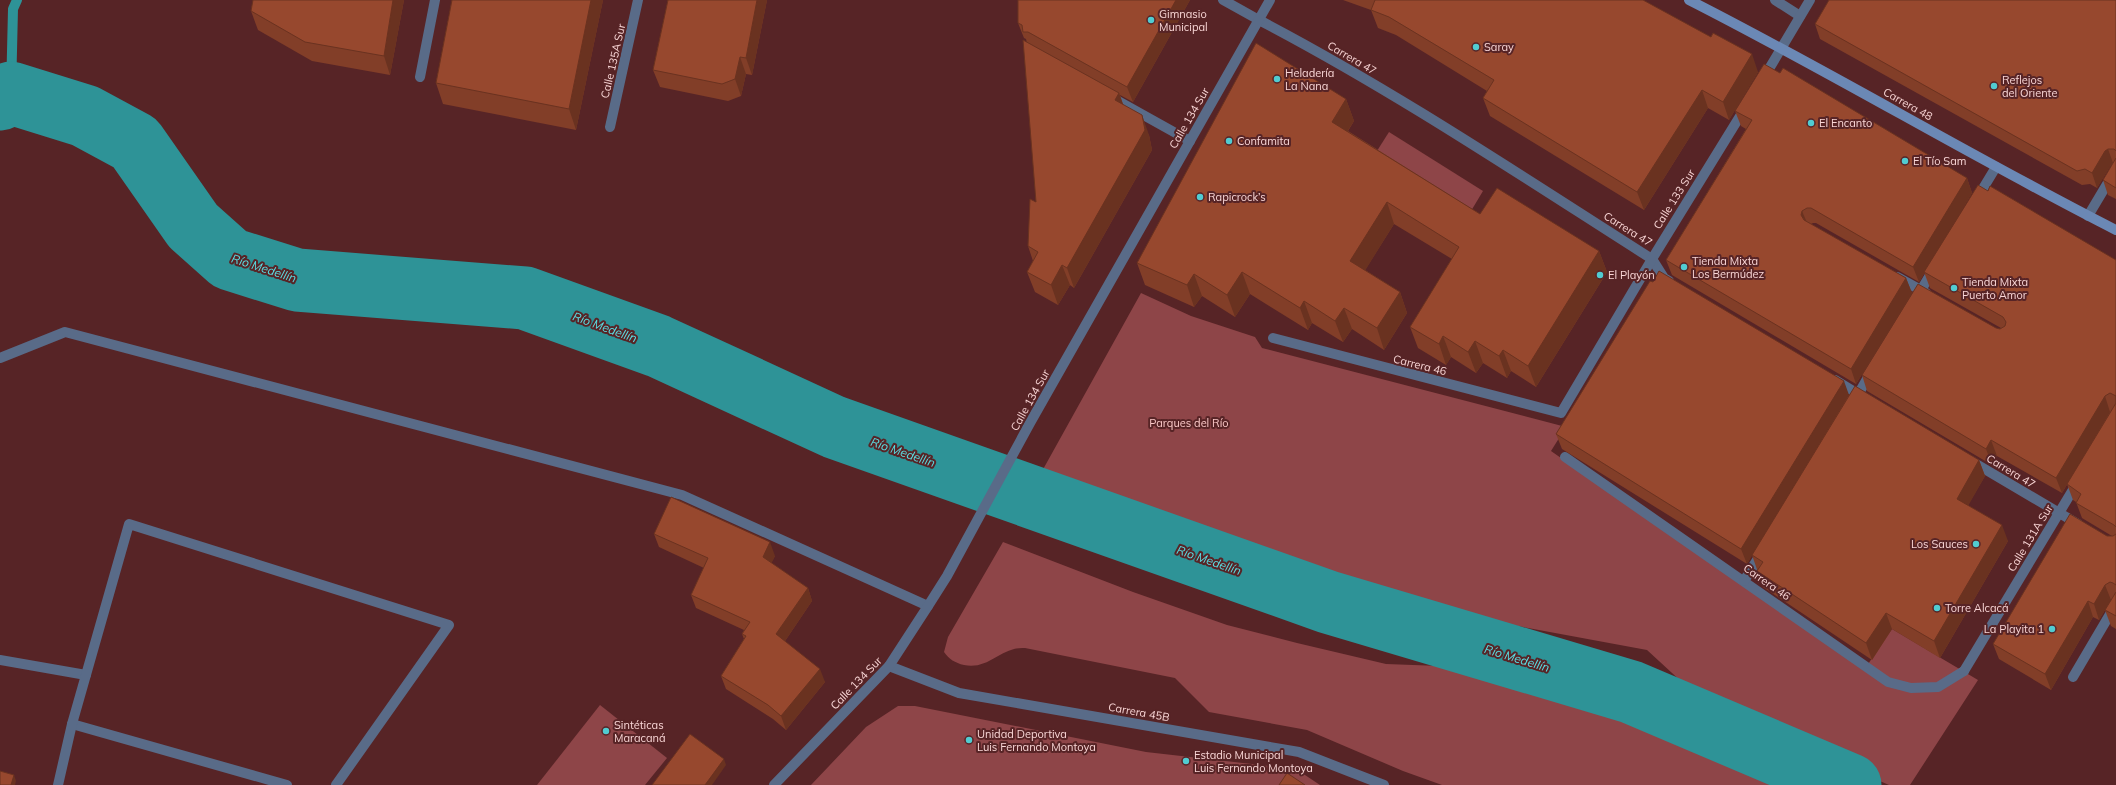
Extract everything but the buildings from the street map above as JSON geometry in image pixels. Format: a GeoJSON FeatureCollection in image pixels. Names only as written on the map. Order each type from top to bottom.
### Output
{"type":"FeatureCollection","features":[{"type":"Feature","properties":{"kind":"main road","name":"Carrera 48"},"geometry":{"type":"LineString","coordinates":[[1689,0],[1782,47],[1996,167],[2116,230]]}},
{"type":"Feature","properties":{"kind":"street"},"geometry":{"type":"LineString","coordinates":[[420,77],[435,0]]}},
{"type":"Feature","properties":{"kind":"street","name":"Calle 135A Sur"},"geometry":{"type":"LineString","coordinates":[[610,127],[638,0]]}},
{"type":"Feature","properties":{"kind":"street","name":"Carrera 47"},"geometry":{"type":"LineString","coordinates":[[1224,0],[1389,94],[1652,259],[1664,278],[1677,286]]}},
{"type":"Feature","properties":{"kind":"street","name":"Calle 134 Sur"},"geometry":{"type":"LineString","coordinates":[[774,785],[889,666],[947,576],[1030,423],[1270,0]]}},
{"type":"Feature","properties":{"kind":"street"},"geometry":{"type":"LineString","coordinates":[[1775,0],[1800,16]]}},
{"type":"Feature","properties":{"kind":"street"},"geometry":{"type":"LineString","coordinates":[[1758,87],[1810,0]]}},
{"type":"Feature","properties":{"kind":"street"},"geometry":{"type":"LineString","coordinates":[[1104,93],[1190,142]]}},
{"type":"Feature","properties":{"kind":"street","name":"Calle 133 Sur"},"geometry":{"type":"LineString","coordinates":[[1561,412],[1652,259],[1750,100]]}},
{"type":"Feature","properties":{"kind":"street"},"geometry":{"type":"LineString","coordinates":[[1972,206],[1996,167]]}},
{"type":"Feature","properties":{"kind":"street"},"geometry":{"type":"LineString","coordinates":[[2088,216],[2116,169]]}},
{"type":"Feature","properties":{"kind":"street"},"geometry":{"type":"LineString","coordinates":[[1913,303],[1940,258]]}},
{"type":"Feature","properties":{"kind":"street"},"geometry":{"type":"LineString","coordinates":[[1887,271],[1934,298]]}},
{"type":"Feature","properties":{"kind":"street"},"geometry":{"type":"LineString","coordinates":[[0,358],[65,332],[682,495],[928,606]]}},
{"type":"Feature","properties":{"kind":"street","name":"Carrera 46"},"geometry":{"type":"LineString","coordinates":[[1273,338],[1561,412]]}},
{"type":"Feature","properties":{"kind":"street"},"geometry":{"type":"LineString","coordinates":[[1850,407],[1878,362]]}},
{"type":"Feature","properties":{"kind":"street"},"geometry":{"type":"LineString","coordinates":[[1825,374],[1872,402]]}},
{"type":"Feature","properties":{"kind":"street","name":"Carrera 46"},"geometry":{"type":"LineString","coordinates":[[1565,457],[1888,682],[1911,688],[1938,687],[1964,671]]}},
{"type":"Feature","properties":{"kind":"street","name":"Carrera 47"},"geometry":{"type":"LineString","coordinates":[[1965,458],[2084,528]]}},
{"type":"Feature","properties":{"kind":"street","name":"Calle 131A Sur"},"geometry":{"type":"LineString","coordinates":[[1964,671],[2082,474]]}},
{"type":"Feature","properties":{"kind":"street"},"geometry":{"type":"LineString","coordinates":[[58,785],[72,724],[129,524],[449,625],[336,785]]}},
{"type":"Feature","properties":{"kind":"street"},"geometry":{"type":"LineString","coordinates":[[1744,581],[1768,541]]}},
{"type":"Feature","properties":{"kind":"street"},"geometry":{"type":"LineString","coordinates":[[2073,677],[2116,604]]}},
{"type":"Feature","properties":{"kind":"street"},"geometry":{"type":"LineString","coordinates":[[0,660],[86,675]]}},
{"type":"Feature","properties":{"kind":"street","name":"Carrera 45B"},"geometry":{"type":"LineString","coordinates":[[889,666],[959,693],[1299,752],[1384,785]]}},
{"type":"Feature","properties":{"kind":"street"},"geometry":{"type":"LineString","coordinates":[[72,724],[287,785]]}},
{"type":"Feature","properties":{"kind":"green space"},"geometry":{"type":"Polygon","coordinates":[[[1389,132],[1483,191],[1465,221],[1370,162],[1389,132]]]}},
{"type":"Feature","properties":{"kind":"green space","name":"Parques del Río"},"geometry":{"type":"Polygon","coordinates":[[[1141,293],[1191,316],[1255,337],[1262,348],[1566,427],[1551,451],[1864,670],[1892,629],[1978,680],[1910,785],[1889,785],[1709,707],[1647,650],[1447,613],[1036,482],[1141,293]]]}},
{"type":"Feature","properties":{"kind":"green space"},"geometry":{"type":"Polygon","coordinates":[[[1003,542],[1133,592],[1227,625],[1297,643],[1386,664],[1521,669],[1648,707],[1690,737],[1777,785],[1442,785],[1403,771],[1307,730],[1209,712],[1175,678],[1025,648],[1017,648],[973,666],[958,663],[950,659],[944,652],[948,637],[1003,542]]]}},
{"type":"Feature","properties":{"kind":"green space","name":"Sintéticas Maracaná"},"geometry":{"type":"Polygon","coordinates":[[[600,705],[667,758],[645,785],[537,785],[600,705]]]}},
{"type":"Feature","properties":{"kind":"green space","name":"Unidad Deportiva Luis Fernando Montoya"},"geometry":{"type":"Polygon","coordinates":[[[898,706],[915,706],[1146,752],[1296,769],[1320,785],[811,785],[866,727],[898,706]]]}},
{"type":"Feature","properties":{"kind":"waterway"},"geometry":{"type":"LineString","coordinates":[[11,93],[13,9],[17,0]]}},
{"type":"Feature","properties":{"kind":"waterway","name":"Río Medellín"},"geometry":{"type":"LineString","coordinates":[[0,99],[11,93],[85,116],[135,143],[193,226],[230,259],[297,280],[525,298],[658,346],[834,427],[1328,602],[1631,692],[1850,785]]}},
{"type":"Feature","properties":{"kind":"place","name":"Gimnasio Municipal"},"geometry":{"type":"Point","coordinates":[1151,20]}},
{"type":"Feature","properties":{"kind":"place","name":"Saray"},"geometry":{"type":"Point","coordinates":[1476,47]}},
{"type":"Feature","properties":{"kind":"place","name":"Heladería La Nana"},"geometry":{"type":"Point","coordinates":[1277,79]}},
{"type":"Feature","properties":{"kind":"place","name":"Reflejos del Oriente"},"geometry":{"type":"Point","coordinates":[1994,86]}},
{"type":"Feature","properties":{"kind":"place","name":"El Encanto"},"geometry":{"type":"Point","coordinates":[1811,123]}},
{"type":"Feature","properties":{"kind":"place","name":"Confamita"},"geometry":{"type":"Point","coordinates":[1229,141]}},
{"type":"Feature","properties":{"kind":"place","name":"El Tío Sam"},"geometry":{"type":"Point","coordinates":[1905,161]}},
{"type":"Feature","properties":{"kind":"place","name":"Rapicrock’s"},"geometry":{"type":"Point","coordinates":[1200,197]}},
{"type":"Feature","properties":{"kind":"place","name":"Tienda Mixta Los Bermúdez"},"geometry":{"type":"Point","coordinates":[1684,267]}},
{"type":"Feature","properties":{"kind":"place","name":"El Playón"},"geometry":{"type":"Point","coordinates":[1600,275]}},
{"type":"Feature","properties":{"kind":"place","name":"Tienda Mixta Puerto Amor"},"geometry":{"type":"Point","coordinates":[1954,288]}},
{"type":"Feature","properties":{"kind":"place","name":"Los Sauces"},"geometry":{"type":"Point","coordinates":[1976,544]}},
{"type":"Feature","properties":{"kind":"place","name":"Torre Alcacá"},"geometry":{"type":"Point","coordinates":[1937,608]}},
{"type":"Feature","properties":{"kind":"place","name":"La Playita 1"},"geometry":{"type":"Point","coordinates":[2052,629]}},
{"type":"Feature","properties":{"kind":"place","name":"Sintéticas Maracaná"},"geometry":{"type":"Point","coordinates":[606,731]}},
{"type":"Feature","properties":{"kind":"place","name":"Unidad Deportiva Luis Fernando Montoya"},"geometry":{"type":"Point","coordinates":[969,740]}},
{"type":"Feature","properties":{"kind":"place","name":"Estadio Municipal Luis Fernando Montoya"},"geometry":{"type":"Point","coordinates":[1186,761]}}]}
